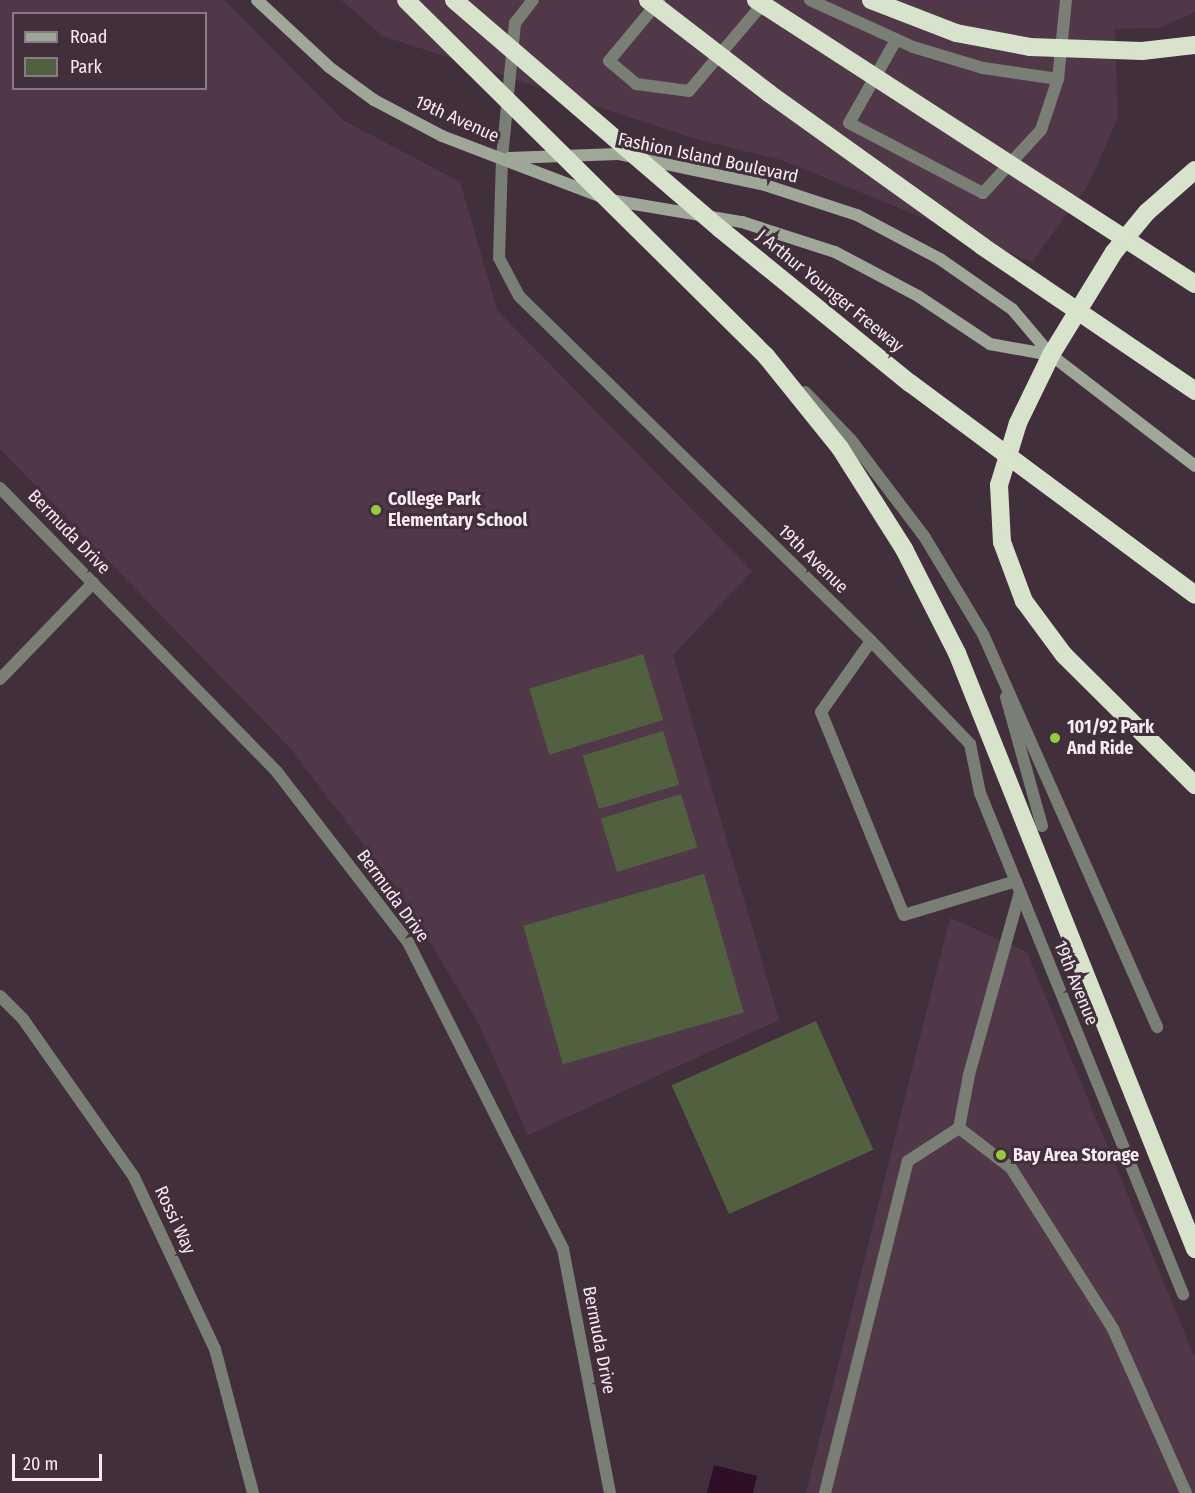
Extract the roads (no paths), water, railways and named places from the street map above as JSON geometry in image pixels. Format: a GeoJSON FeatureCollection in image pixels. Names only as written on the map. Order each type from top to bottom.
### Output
{"type":"FeatureCollection","features":[{"type":"Feature","properties":{"kind":"highway"},"geometry":{"type":"LineString","coordinates":[[406,0],[766,356],[840,448],[904,549],[957,653],[1195,1249]]}},
{"type":"Feature","properties":{"kind":"highway","name":"J Arthur Younger Freeway"},"geometry":{"type":"LineString","coordinates":[[454,0],[719,228],[910,383],[1195,595]]}},
{"type":"Feature","properties":{"kind":"highway"},"geometry":{"type":"LineString","coordinates":[[648,0],[770,94],[982,246],[1195,391]]}},
{"type":"Feature","properties":{"kind":"highway"},"geometry":{"type":"LineString","coordinates":[[756,0],[1195,284]]}},
{"type":"Feature","properties":{"kind":"highway"},"geometry":{"type":"LineString","coordinates":[[871,0],[956,33],[1030,48],[1142,51],[1195,45]]}},
{"type":"Feature","properties":{"kind":"highway"},"geometry":{"type":"LineString","coordinates":[[1195,171],[1147,212],[1114,252],[1051,355],[1018,423],[999,485],[1002,542],[1024,601],[1064,656],[1195,785]]}},
{"type":"Feature","properties":{"kind":"main road","name":"19th Avenue"},"geometry":{"type":"LineString","coordinates":[[257,0],[310,52],[374,100],[442,136],[502,158]]}},
{"type":"Feature","properties":{"kind":"main road","name":"Fashion Island Boulevard"},"geometry":{"type":"LineString","coordinates":[[502,158],[618,154],[765,185],[857,215],[940,259],[1012,309],[1051,355],[1195,466]]}},
{"type":"Feature","properties":{"kind":"main road","name":"Fashion Island Boulevard"},"geometry":{"type":"LineString","coordinates":[[502,158],[610,200],[742,222],[835,252],[918,296],[990,344],[1051,355]]}},
{"type":"Feature","properties":{"kind":"street"},"geometry":{"type":"LineString","coordinates":[[461,0],[513,44]]}},
{"type":"Feature","properties":{"kind":"street"},"geometry":{"type":"LineString","coordinates":[[502,158],[515,23],[533,0]]}},
{"type":"Feature","properties":{"kind":"street"},"geometry":{"type":"LineString","coordinates":[[660,0],[609,61],[636,84],[689,91],[766,0]]}},
{"type":"Feature","properties":{"kind":"street"},"geometry":{"type":"LineString","coordinates":[[810,0],[896,40],[983,68],[1058,79]]}},
{"type":"Feature","properties":{"kind":"street"},"geometry":{"type":"LineString","coordinates":[[896,40],[849,123],[983,193],[1041,130],[1058,79],[1066,0]]}},
{"type":"Feature","properties":{"kind":"street","name":"19th Avenue"},"geometry":{"type":"LineString","coordinates":[[502,158],[499,258],[519,296],[871,641],[970,744],[980,792],[1183,1294]]}},
{"type":"Feature","properties":{"kind":"street"},"geometry":{"type":"LineString","coordinates":[[688,277],[851,440],[924,536],[983,634],[1157,1027]]}},
{"type":"Feature","properties":{"kind":"street","name":"Bermuda Drive"},"geometry":{"type":"LineString","coordinates":[[0,488],[277,772],[408,942],[563,1249],[610,1493]]}},
{"type":"Feature","properties":{"kind":"street"},"geometry":{"type":"LineString","coordinates":[[0,680],[93,583]]}},
{"type":"Feature","properties":{"kind":"street"},"geometry":{"type":"LineString","coordinates":[[825,1493],[908,1161],[959,1128],[969,1075],[1018,886],[904,915],[821,712],[871,641]]}},
{"type":"Feature","properties":{"kind":"street"},"geometry":{"type":"LineString","coordinates":[[1005,693],[1042,826]]}},
{"type":"Feature","properties":{"kind":"street","name":"Rossi Way"},"geometry":{"type":"LineString","coordinates":[[0,996],[23,1018],[134,1177],[215,1349],[253,1493]]}},
{"type":"Feature","properties":{"kind":"street"},"geometry":{"type":"LineString","coordinates":[[959,1128],[1011,1168],[1106,1319],[1186,1493]]}},
{"type":"Feature","properties":{"kind":"place","name":"College Park Elementary School"},"geometry":{"type":"Point","coordinates":[376,510]}},
{"type":"Feature","properties":{"kind":"place","name":"101/92 Park And Ride"},"geometry":{"type":"Point","coordinates":[1055,738]}},
{"type":"Feature","properties":{"kind":"place","name":"Bay Area Storage"},"geometry":{"type":"Point","coordinates":[1001,1155]}}]}
